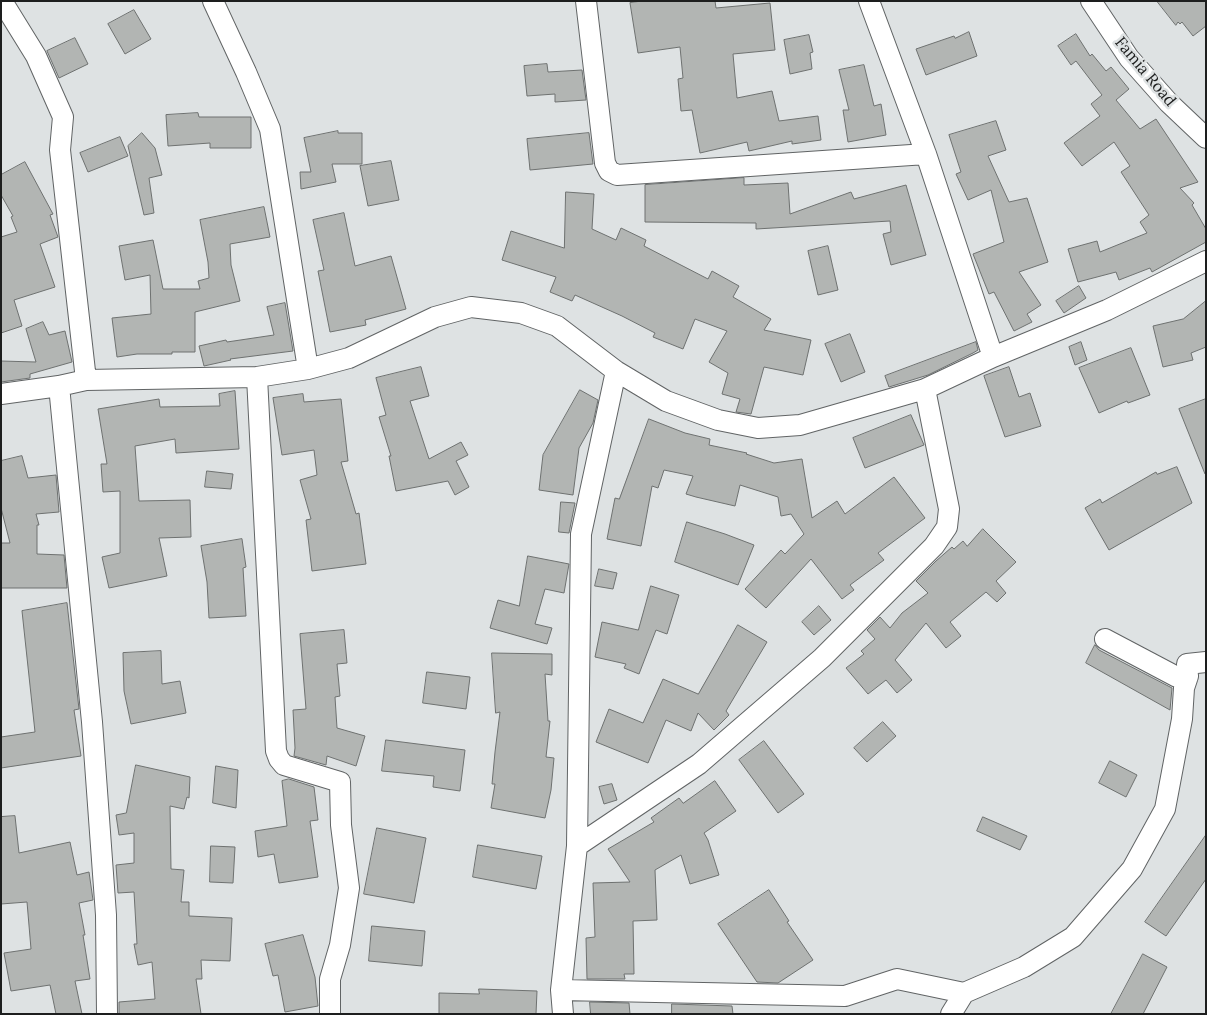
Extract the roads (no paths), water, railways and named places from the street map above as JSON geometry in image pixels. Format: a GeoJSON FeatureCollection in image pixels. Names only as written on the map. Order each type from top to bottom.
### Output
{"type":"FeatureCollection","features":[{"type":"Feature","properties":{"kind":"street"},"geometry":{"type":"LineString","coordinates":[[2,1],[36,56],[63,117],[60,150],[86,380]]}},
{"type":"Feature","properties":{"kind":"street"},"geometry":{"type":"LineString","coordinates":[[213,1],[270,129],[308,369]]}},
{"type":"Feature","properties":{"kind":"street"},"geometry":{"type":"LineString","coordinates":[[586,1],[605,163],[609,171],[617,175],[926,154]]}},
{"type":"Feature","properties":{"kind":"street"},"geometry":{"type":"LineString","coordinates":[[868,1],[926,154],[992,357]]}},
{"type":"Feature","properties":{"kind":"street","name":"Famia Road"},"geometry":{"type":"LineString","coordinates":[[1091,1],[1129,58],[1169,103],[1206,138]]}},
{"type":"Feature","properties":{"kind":"street"},"geometry":{"type":"LineString","coordinates":[[1,394],[59,386],[86,380],[257,377],[308,369],[349,358],[435,317],[471,308],[521,313],[557,326],[616,371],[666,401],[718,420],[758,428],[800,425],[925,389],[992,357],[1107,310],[1206,260]]}},
{"type":"Feature","properties":{"kind":"street"},"geometry":{"type":"LineString","coordinates":[[563,1014],[561,990],[577,846],[581,534],[616,371]]}},
{"type":"Feature","properties":{"kind":"street"},"geometry":{"type":"LineString","coordinates":[[257,377],[276,751],[284,765],[340,782],[341,825],[349,888],[340,945],[330,979],[330,1014]]}},
{"type":"Feature","properties":{"kind":"street"},"geometry":{"type":"LineString","coordinates":[[59,386],[92,722],[106,915],[107,1014]]}},
{"type":"Feature","properties":{"kind":"street"},"geometry":{"type":"LineString","coordinates":[[577,846],[699,764],[822,658],[934,546],[947,527],[949,509],[925,389]]}},
{"type":"Feature","properties":{"kind":"street"},"geometry":{"type":"LineString","coordinates":[[1105,639],[1176,677],[1188,676]]}},
{"type":"Feature","properties":{"kind":"street"},"geometry":{"type":"LineString","coordinates":[[951,1014],[964,993],[1024,967],[1073,937],[1132,869],[1165,809],[1182,719],[1184,688],[1188,676],[1187,664],[1206,662]]}},
{"type":"Feature","properties":{"kind":"street"},"geometry":{"type":"LineString","coordinates":[[561,990],[845,996],[897,979],[964,993]]}}]}
